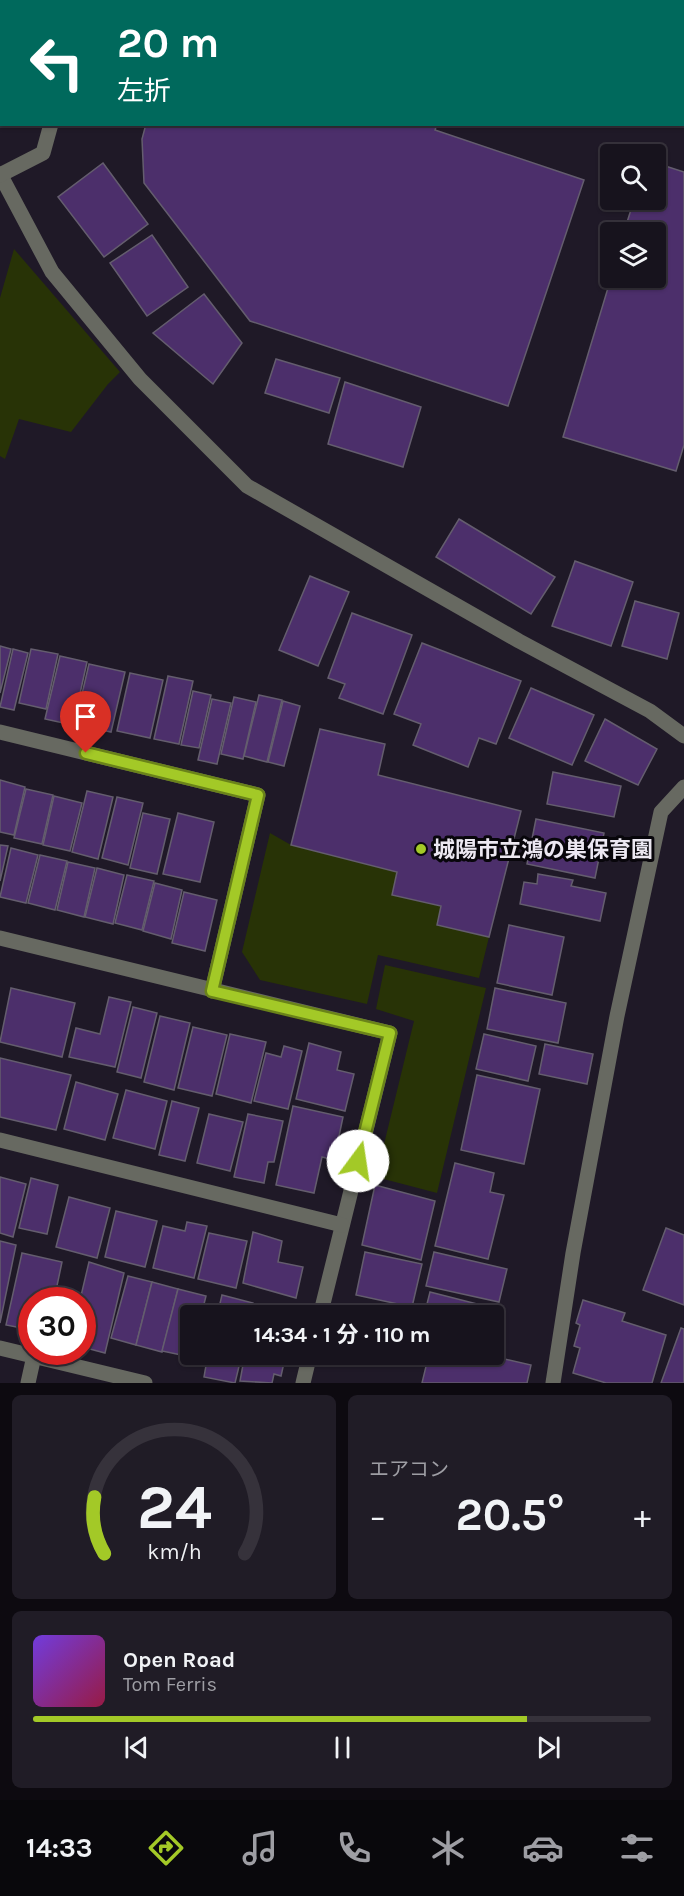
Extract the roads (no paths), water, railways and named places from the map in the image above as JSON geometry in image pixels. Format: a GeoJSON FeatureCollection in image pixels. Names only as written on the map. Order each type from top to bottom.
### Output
{"type":"FeatureCollection","features":[{"type":"Feature","properties":{"kind":"street"},"geometry":{"type":"LineString","coordinates":[[50,126],[43,153],[0,176],[52,272],[140,379],[248,486],[509,635],[650,711],[684,736]]}},
{"type":"Feature","properties":{"kind":"street"},"geometry":{"type":"LineString","coordinates":[[0,732],[258,795],[212,991]]}},
{"type":"Feature","properties":{"kind":"street"},"geometry":{"type":"LineString","coordinates":[[553,1383],[573,1253],[617,1016],[661,812],[684,787]]}},
{"type":"Feature","properties":{"kind":"street"},"geometry":{"type":"LineString","coordinates":[[0,938],[390,1033],[323,1305]]}},
{"type":"Feature","properties":{"kind":"street"},"geometry":{"type":"LineString","coordinates":[[0,1140],[342,1225]]}},
{"type":"Feature","properties":{"kind":"street"},"geometry":{"type":"LineString","coordinates":[[0,1348],[18,1352]]}},
{"type":"Feature","properties":{"kind":"street"},"geometry":{"type":"LineString","coordinates":[[28,1383],[32,1365]]}},
{"type":"Feature","properties":{"kind":"street"},"geometry":{"type":"LineString","coordinates":[[71,1365],[145,1383]]}},
{"type":"Feature","properties":{"kind":"street"},"geometry":{"type":"LineString","coordinates":[[303,1383],[307,1365]]}},
{"type":"Feature","properties":{"kind":"place","name":"城陽市立鴻の巣保育園"},"geometry":{"type":"Point","coordinates":[421,849]}}]}
